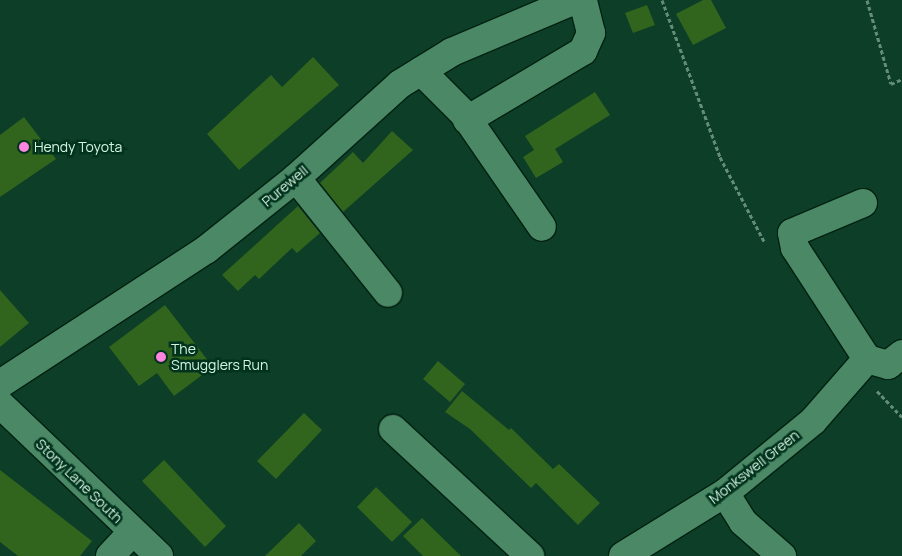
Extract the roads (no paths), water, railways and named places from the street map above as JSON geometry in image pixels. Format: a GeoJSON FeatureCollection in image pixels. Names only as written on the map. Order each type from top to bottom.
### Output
{"type":"FeatureCollection","features":[{"type":"Feature","properties":{"kind":"street","name":"Purewell"},"geometry":{"type":"LineString","coordinates":[[0,384],[207,249],[296,178],[400,84],[452,52],[575,0]]}},
{"type":"Feature","properties":{"kind":"street"},"geometry":{"type":"LineString","coordinates":[[467,120],[583,51],[591,34],[583,0]]}},
{"type":"Feature","properties":{"kind":"street"},"geometry":{"type":"LineString","coordinates":[[421,71],[467,120],[542,228]]}},
{"type":"Feature","properties":{"kind":"street"},"geometry":{"type":"LineString","coordinates":[[296,178],[388,293]]}},
{"type":"Feature","properties":{"kind":"street"},"geometry":{"type":"LineString","coordinates":[[863,203],[792,233],[795,248],[862,365],[888,365],[902,354]]}},
{"type":"Feature","properties":{"kind":"street","name":"Monkswell Green"},"geometry":{"type":"LineString","coordinates":[[623,556],[725,493],[814,420],[862,365]]}},
{"type":"Feature","properties":{"kind":"street","name":"Stony Lane South"},"geometry":{"type":"LineString","coordinates":[[0,404],[159,556]]}},
{"type":"Feature","properties":{"kind":"street"},"geometry":{"type":"LineString","coordinates":[[393,429],[530,556]]}},
{"type":"Feature","properties":{"kind":"street"},"geometry":{"type":"LineString","coordinates":[[725,493],[743,522],[782,556]]}},
{"type":"Feature","properties":{"kind":"street"},"geometry":{"type":"LineString","coordinates":[[110,556],[132,532]]}},
{"type":"Feature","properties":{"kind":"place","name":"Hendy Toyota"},"geometry":{"type":"Point","coordinates":[24,147]}},
{"type":"Feature","properties":{"kind":"place","name":"The Smugglers Run"},"geometry":{"type":"Point","coordinates":[161,357]}}]}
